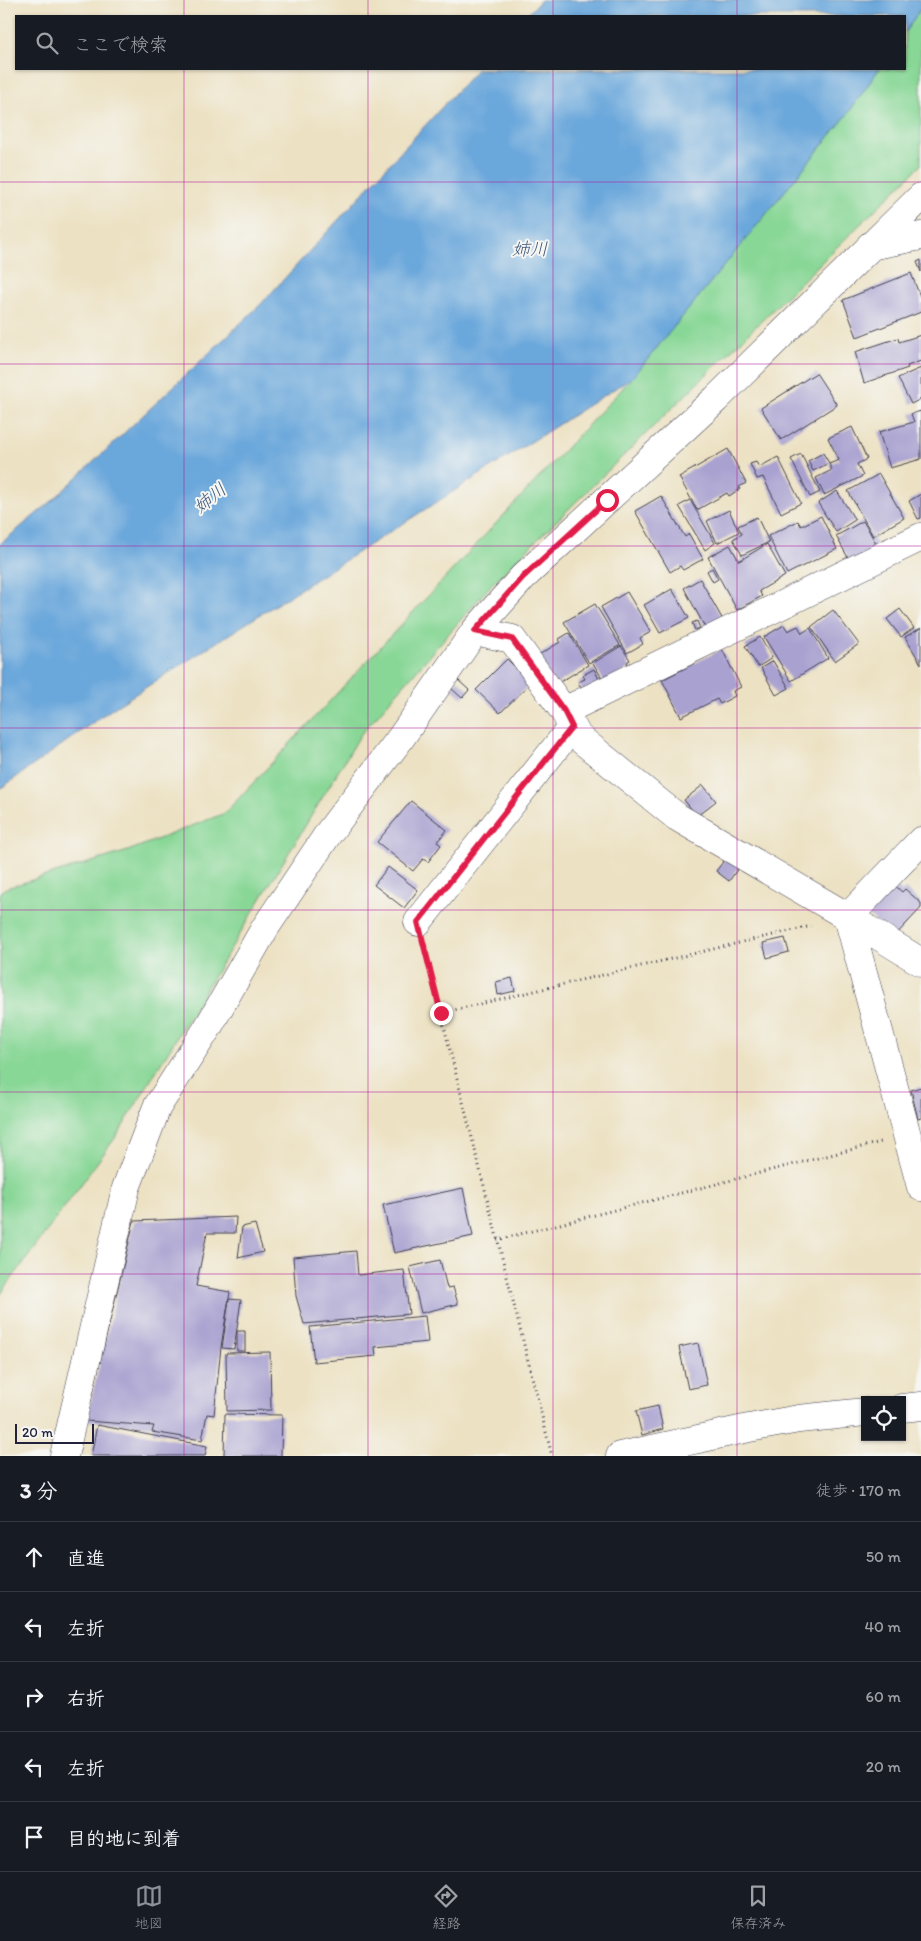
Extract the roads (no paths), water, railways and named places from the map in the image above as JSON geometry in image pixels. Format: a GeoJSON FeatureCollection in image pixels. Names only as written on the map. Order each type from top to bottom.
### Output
{"type":"FeatureCollection","features":[{"type":"Feature","properties":{"kind":"street"},"geometry":{"type":"LineString","coordinates":[[64,1456],[126,1188],[156,1107],[207,1029],[265,928],[330,830],[400,739],[475,631],[523,577],[716,399],[921,197]]}},
{"type":"Feature","properties":{"kind":"street"},"geometry":{"type":"LineString","coordinates":[[870,246],[921,236]]}},
{"type":"Feature","properties":{"kind":"street"},"geometry":{"type":"LineString","coordinates":[[418,922],[568,719],[921,537]]}},
{"type":"Feature","properties":{"kind":"street"},"geometry":{"type":"LineString","coordinates":[[475,631],[512,639],[568,719],[578,738],[677,817],[921,962]]}},
{"type":"Feature","properties":{"kind":"street"},"geometry":{"type":"LineString","coordinates":[[848,918],[921,840]]}},
{"type":"Feature","properties":{"kind":"street"},"geometry":{"type":"LineString","coordinates":[[848,918],[921,1187]]}},
{"type":"Feature","properties":{"kind":"street"},"geometry":{"type":"LineString","coordinates":[[906,1408],[921,1406]]}},
{"type":"Feature","properties":{"kind":"street"},"geometry":{"type":"LineString","coordinates":[[620,1456],[765,1425],[799,1419],[861,1412]]}},
{"type":"Feature","properties":{"kind":"water"},"geometry":{"type":"Polygon","coordinates":[[[541,0],[921,0],[921,8],[906,30],[906,15],[527,15],[541,0]]]}},
{"type":"Feature","properties":{"kind":"water","name":"姉川"},"geometry":{"type":"Polygon","coordinates":[[[476,70],[878,70],[847,115],[633,377],[112,709],[0,789],[0,544],[52,501],[261,304],[476,70]]]}}]}
